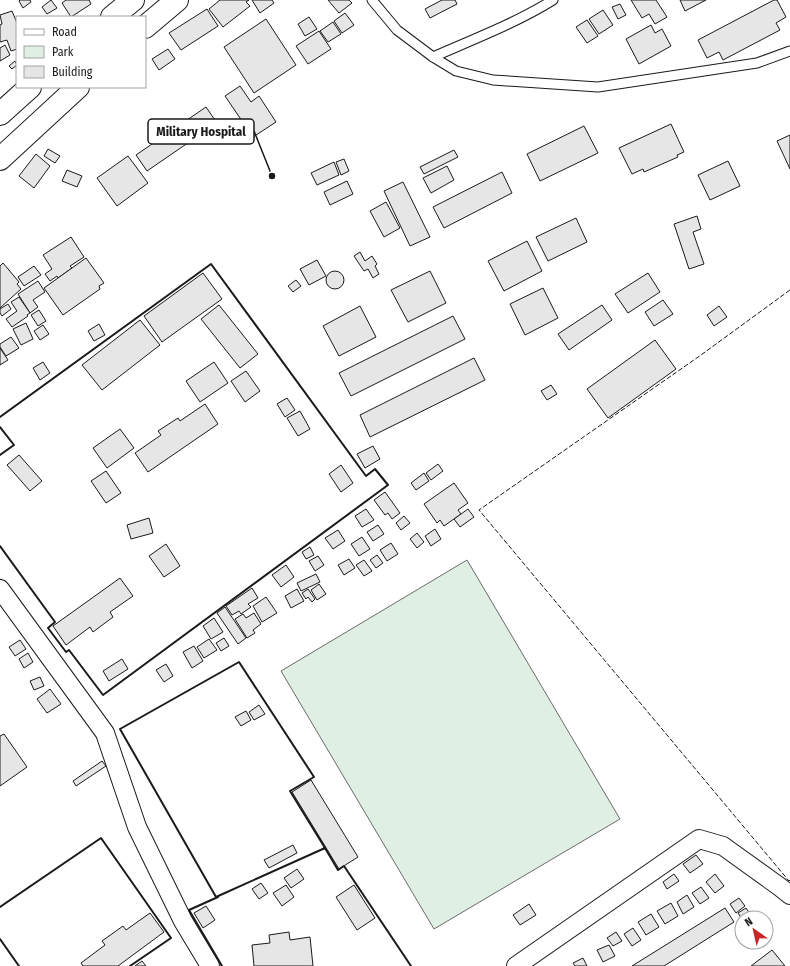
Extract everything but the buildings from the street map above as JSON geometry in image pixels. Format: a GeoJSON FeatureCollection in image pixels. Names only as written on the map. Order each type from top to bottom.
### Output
{"type":"FeatureCollection","features":[{"type":"Feature","properties":{"kind":"main road"},"geometry":{"type":"LineString","coordinates":[[146,26],[177,0]]}},
{"type":"Feature","properties":{"kind":"main road"},"geometry":{"type":"LineString","coordinates":[[0,114],[29,88]]}},
{"type":"Feature","properties":{"kind":"main road"},"geometry":{"type":"LineString","coordinates":[[0,159],[77,88]]}},
{"type":"Feature","properties":{"kind":"street"},"geometry":{"type":"LineString","coordinates":[[0,589],[105,733],[138,827],[183,921],[210,966]]}},
{"type":"Feature","properties":{"kind":"street"},"geometry":{"type":"LineString","coordinates":[[516,966],[700,839],[723,846],[790,895]]}},
{"type":"Feature","properties":{"kind":"lane"},"geometry":{"type":"LineString","coordinates":[[372,0],[397,30],[433,57],[456,70],[493,80],[598,87],[757,63],[790,51]]}},
{"type":"Feature","properties":{"kind":"lane"},"geometry":{"type":"LineString","coordinates":[[433,57],[492,32],[553,0]]}},
{"type":"Feature","properties":{"kind":"green space"},"geometry":{"type":"Polygon","coordinates":[[[467,560],[620,819],[434,929],[281,671],[467,560]]]}},
{"type":"Feature","properties":{"kind":"fence"},"geometry":{"type":"LineString","coordinates":[[790,290],[701,355],[479,510],[789,881],[790,880]]}},
{"type":"Feature","properties":{"kind":"wall"},"geometry":{"type":"LineString","coordinates":[[0,417],[211,264],[366,476],[375,469],[388,485],[103,695],[69,650],[66,652],[48,628],[55,622],[0,546]]}},
{"type":"Feature","properties":{"kind":"wall"},"geometry":{"type":"LineString","coordinates":[[0,427],[14,445],[0,455]]}},
{"type":"Feature","properties":{"kind":"wall"},"geometry":{"type":"LineString","coordinates":[[239,662],[314,777],[290,791],[325,848],[216,897],[120,729],[239,662]]}},
{"type":"Feature","properties":{"kind":"wall"},"geometry":{"type":"LineString","coordinates":[[0,907],[101,838],[171,938],[130,966]]}},
{"type":"Feature","properties":{"kind":"wall"},"geometry":{"type":"LineString","coordinates":[[323,849],[325,848],[338,870],[344,866],[411,966]]}},
{"type":"Feature","properties":{"kind":"wall"},"geometry":{"type":"LineString","coordinates":[[218,897],[189,910],[222,966]]}},
{"type":"Feature","properties":{"kind":"wall"},"geometry":{"type":"LineString","coordinates":[[0,939],[19,966]]}},
{"type":"Feature","properties":{"kind":"place","name":"Military Hospital"},"geometry":{"type":"Point","coordinates":[272,176]}}]}
